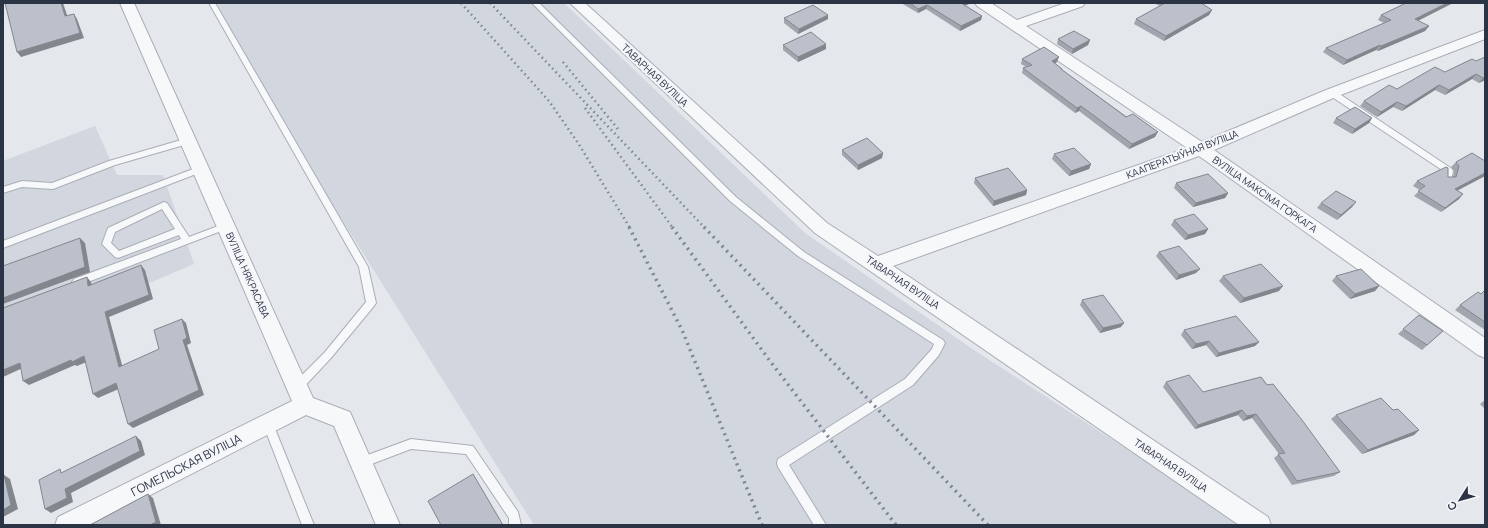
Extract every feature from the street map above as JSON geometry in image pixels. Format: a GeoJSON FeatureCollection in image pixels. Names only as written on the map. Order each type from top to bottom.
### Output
{"type":"FeatureCollection","features":[{"type":"Feature","properties":{"kind":"street","name":"ВУЛІЦА НЯКРАСАВА"},"geometry":{"type":"LineString","coordinates":[[127,3],[301,396]]}},
{"type":"Feature","properties":{"kind":"street","name":"ТАВАРНАЯ ВУЛІЦА"},"geometry":{"type":"LineString","coordinates":[[577,3],[821,228],[1259,525]]}},
{"type":"Feature","properties":{"kind":"street","name":"ВУЛІЦА МАКСІМА ГОРКАГА"},"geometry":{"type":"LineString","coordinates":[[982,3],[1201,149],[1485,349]]}},
{"type":"Feature","properties":{"kind":"street"},"geometry":{"type":"LineString","coordinates":[[1015,26],[1078,3]]}},
{"type":"Feature","properties":{"kind":"street","name":"КААПЕРАТЫЎНАЯ ВУЛІЦА"},"geometry":{"type":"LineString","coordinates":[[876,264],[1201,149],[1332,92],[1485,34]]}},
{"type":"Feature","properties":{"kind":"street","name":"ГОМЕЛЬСКАЯ ВУЛІЦА"},"geometry":{"type":"LineString","coordinates":[[67,525],[268,424],[301,396]]}},
{"type":"Feature","properties":{"kind":"street"},"geometry":{"type":"LineString","coordinates":[[301,396],[342,419],[388,525]]}},
{"type":"Feature","properties":{"kind":"lane"},"geometry":{"type":"LineString","coordinates":[[212,3],[363,267],[372,303],[328,355],[301,396]]}},
{"type":"Feature","properties":{"kind":"lane"},"geometry":{"type":"LineString","coordinates":[[535,3],[733,199],[801,254],[940,343],[936,352],[909,382],[782,463],[820,525]]}},
{"type":"Feature","properties":{"kind":"lane"},"geometry":{"type":"LineString","coordinates":[[1332,92],[1449,170],[1448,179]]}},
{"type":"Feature","properties":{"kind":"lane"},"geometry":{"type":"LineString","coordinates":[[3,190],[22,184],[53,186],[112,164],[188,140]]}},
{"type":"Feature","properties":{"kind":"lane"},"geometry":{"type":"LineString","coordinates":[[3,245],[201,169]]}},
{"type":"Feature","properties":{"kind":"lane"},"geometry":{"type":"LineString","coordinates":[[180,231],[118,255],[106,244],[111,230],[164,205],[187,241]]}},
{"type":"Feature","properties":{"kind":"lane"},"geometry":{"type":"LineString","coordinates":[[69,286],[226,226]]}},
{"type":"Feature","properties":{"kind":"lane"},"geometry":{"type":"LineString","coordinates":[[268,424],[308,525]]}},
{"type":"Feature","properties":{"kind":"lane"},"geometry":{"type":"LineString","coordinates":[[361,463],[411,444],[469,449],[514,516],[514,525]]}},
{"type":"Feature","properties":{"kind":"shaded area"},"geometry":{"type":"Polygon","coordinates":[[[209,3],[564,3],[805,233],[971,348],[1244,525],[534,525],[244,64],[209,3]]]}},
{"type":"Feature","properties":{"kind":"shaded area"},"geometry":{"type":"Polygon","coordinates":[[[95,126],[117,175],[163,175],[194,264],[3,345],[3,161],[95,126]]]}},
{"type":"Feature","properties":{"kind":"building"},"geometry":{"type":"Polygon","coordinates":[[[5,3],[61,3],[65,16],[74,14],[80,33],[17,52],[5,3]]]}},
{"type":"Feature","properties":{"kind":"building"},"geometry":{"type":"Polygon","coordinates":[[[910,3],[961,3],[982,16],[961,26],[927,5],[918,9],[910,3]]]}},
{"type":"Feature","properties":{"kind":"building"},"geometry":{"type":"Polygon","coordinates":[[[1165,3],[1201,3],[1212,10],[1166,36],[1136,19],[1165,3]]]}},
{"type":"Feature","properties":{"kind":"building"},"geometry":{"type":"Polygon","coordinates":[[[1406,3],[1447,3],[1415,19],[1429,26],[1381,46],[1380,45],[1347,60],[1326,48],[1391,20],[1381,15],[1406,3]]]}},
{"type":"Feature","properties":{"kind":"building"},"geometry":{"type":"Polygon","coordinates":[[[813,5],[828,15],[799,29],[784,18],[813,5]]]}},
{"type":"Feature","properties":{"kind":"building"},"geometry":{"type":"Polygon","coordinates":[[[1074,31],[1090,40],[1073,49],[1058,39],[1074,31]]]}},
{"type":"Feature","properties":{"kind":"building"},"geometry":{"type":"Polygon","coordinates":[[[811,32],[826,44],[798,57],[783,45],[811,32]]]}},
{"type":"Feature","properties":{"kind":"building"},"geometry":{"type":"Polygon","coordinates":[[[1044,47],[1059,57],[1052,61],[1061,69],[1126,117],[1133,114],[1158,132],[1132,144],[1081,106],[1077,108],[1023,68],[1032,65],[1022,59],[1044,47]]]}},
{"type":"Feature","properties":{"kind":"building"},"geometry":{"type":"Polygon","coordinates":[[[1485,57],[1485,77],[1483,78],[1476,74],[1449,90],[1439,85],[1406,106],[1397,102],[1381,112],[1364,101],[1389,85],[1397,89],[1435,67],[1445,72],[1472,59],[1476,61],[1485,57]]]}},
{"type":"Feature","properties":{"kind":"building"},"geometry":{"type":"Polygon","coordinates":[[[1355,107],[1372,118],[1355,129],[1336,118],[1355,107]]]}},
{"type":"Feature","properties":{"kind":"building"},"geometry":{"type":"Polygon","coordinates":[[[867,138],[883,153],[858,165],[842,150],[867,138]]]}},
{"type":"Feature","properties":{"kind":"building"},"geometry":{"type":"Polygon","coordinates":[[[1074,148],[1091,164],[1071,171],[1054,154],[1074,148]]]}},
{"type":"Feature","properties":{"kind":"building"},"geometry":{"type":"Polygon","coordinates":[[[1472,153],[1485,161],[1485,173],[1455,189],[1463,194],[1445,208],[1418,191],[1425,186],[1417,181],[1446,167],[1448,168],[1448,177],[1456,177],[1459,166],[1456,162],[1472,153]]]}},
{"type":"Feature","properties":{"kind":"building"},"geometry":{"type":"Polygon","coordinates":[[[1008,168],[1027,190],[994,201],[975,178],[1008,168]]]}},
{"type":"Feature","properties":{"kind":"building"},"geometry":{"type":"Polygon","coordinates":[[[1208,174],[1228,193],[1196,203],[1176,183],[1208,174]]]}},
{"type":"Feature","properties":{"kind":"building"},"geometry":{"type":"Polygon","coordinates":[[[1336,191],[1356,202],[1341,215],[1321,203],[1336,191]]]}},
{"type":"Feature","properties":{"kind":"building"},"geometry":{"type":"Polygon","coordinates":[[[1194,214],[1208,229],[1188,235],[1174,220],[1194,214]]]}},
{"type":"Feature","properties":{"kind":"building"},"geometry":{"type":"Polygon","coordinates":[[[80,238],[85,267],[3,298],[3,266],[80,238]]]}},
{"type":"Feature","properties":{"kind":"building"},"geometry":{"type":"Polygon","coordinates":[[[1179,246],[1200,269],[1179,275],[1159,252],[1179,246]]]}},
{"type":"Feature","properties":{"kind":"building"},"geometry":{"type":"Polygon","coordinates":[[[1261,264],[1283,286],[1244,298],[1223,276],[1261,264]]]}},
{"type":"Feature","properties":{"kind":"building"},"geometry":{"type":"Polygon","coordinates":[[[141,265],[149,295],[105,312],[119,367],[159,349],[154,330],[182,319],[187,338],[183,340],[199,390],[128,424],[116,383],[93,394],[84,356],[72,362],[71,360],[23,381],[20,363],[3,370],[3,308],[87,277],[88,286],[141,265]]]}},
{"type":"Feature","properties":{"kind":"building"},"geometry":{"type":"Polygon","coordinates":[[[1361,269],[1379,286],[1355,294],[1336,276],[1361,269]]]}},
{"type":"Feature","properties":{"kind":"building"},"geometry":{"type":"Polygon","coordinates":[[[1485,290],[1485,322],[1460,305],[1478,292],[1481,294],[1485,290]]]}},
{"type":"Feature","properties":{"kind":"building"},"geometry":{"type":"Polygon","coordinates":[[[1103,295],[1124,323],[1103,328],[1082,300],[1103,295]]]}},
{"type":"Feature","properties":{"kind":"building"},"geometry":{"type":"Polygon","coordinates":[[[1419,315],[1443,331],[1427,345],[1403,329],[1419,315]]]}},
{"type":"Feature","properties":{"kind":"building"},"geometry":{"type":"Polygon","coordinates":[[[1236,316],[1259,342],[1219,353],[1209,341],[1196,344],[1184,330],[1236,316]]]}},
{"type":"Feature","properties":{"kind":"building"},"geometry":{"type":"Polygon","coordinates":[[[1189,375],[1203,392],[1261,377],[1267,385],[1273,384],[1302,420],[1340,472],[1297,481],[1278,454],[1285,453],[1256,414],[1247,416],[1242,410],[1198,425],[1166,382],[1189,375]]]}},
{"type":"Feature","properties":{"kind":"building"},"geometry":{"type":"Polygon","coordinates":[[[1381,398],[1393,410],[1398,409],[1419,430],[1368,450],[1336,415],[1381,398]]]}},
{"type":"Feature","properties":{"kind":"building"},"geometry":{"type":"Polygon","coordinates":[[[136,436],[140,451],[65,489],[67,498],[45,509],[39,480],[60,469],[61,473],[136,436]]]}},
{"type":"Feature","properties":{"kind":"building"},"geometry":{"type":"Polygon","coordinates":[[[473,474],[503,525],[441,525],[428,501],[473,474]]]}},
{"type":"Feature","properties":{"kind":"building"},"geometry":{"type":"Polygon","coordinates":[[[3,475],[11,505],[3,510],[3,475]]]}},
{"type":"Feature","properties":{"kind":"building"},"geometry":{"type":"Polygon","coordinates":[[[148,494],[156,522],[150,525],[90,525],[148,494]]]}},
{"type":"Feature","properties":{"kind":"railway"},"geometry":{"type":"LineString","coordinates":[[461,3],[549,101],[578,143],[630,228]]}},
{"type":"Feature","properties":{"kind":"railway"},"geometry":{"type":"LineString","coordinates":[[490,3],[705,228]]}},
{"type":"Feature","properties":{"kind":"railway"},"geometry":{"type":"LineString","coordinates":[[563,62],[618,129]]}},
{"type":"Feature","properties":{"kind":"railway"},"geometry":{"type":"LineString","coordinates":[[585,108],[673,228]]}},
{"type":"Feature","properties":{"kind":"railway"},"geometry":{"type":"LineString","coordinates":[[629,227],[682,330],[762,525]]}},
{"type":"Feature","properties":{"kind":"railway"},"geometry":{"type":"LineString","coordinates":[[672,227],[770,361],[896,525]]}},
{"type":"Feature","properties":{"kind":"railway"},"geometry":{"type":"LineString","coordinates":[[704,227],[988,525]]}}]}
